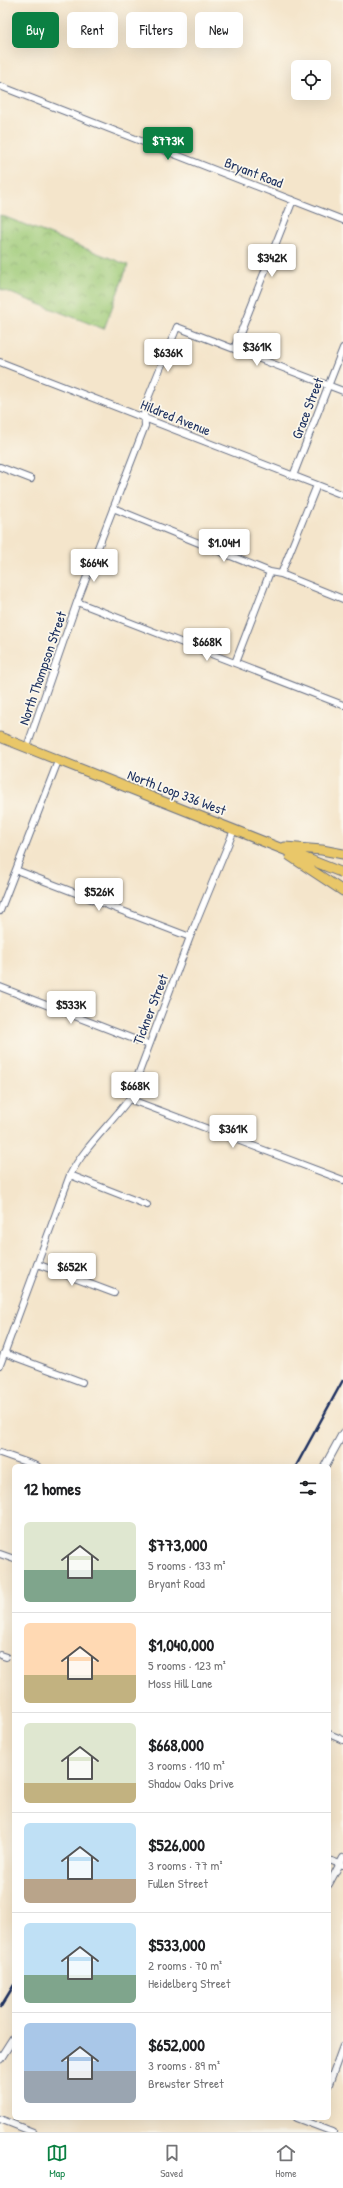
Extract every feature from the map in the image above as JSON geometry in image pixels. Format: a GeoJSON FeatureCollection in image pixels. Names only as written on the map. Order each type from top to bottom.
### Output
{"type":"FeatureCollection","features":[{"type":"Feature","properties":{"kind":"main road","name":"North Loop 336 West"},"geometry":{"type":"LineString","coordinates":[[0,737],[343,873]]}},
{"type":"Feature","properties":{"kind":"main road"},"geometry":{"type":"LineString","coordinates":[[276,846],[322,850],[343,854]]}},
{"type":"Feature","properties":{"kind":"main road"},"geometry":{"type":"LineString","coordinates":[[276,846],[343,891]]}},
{"type":"Feature","properties":{"kind":"street","name":"Bryant Road"},"geometry":{"type":"LineString","coordinates":[[0,86],[343,220]]}},
{"type":"Feature","properties":{"kind":"street"},"geometry":{"type":"LineString","coordinates":[[293,200],[234,349],[343,391]]}},
{"type":"Feature","properties":{"kind":"street","name":"North Thompson Street"},"geometry":{"type":"LineString","coordinates":[[27,747],[77,602],[145,426],[144,408],[177,327],[234,349]]}},
{"type":"Feature","properties":{"kind":"street","name":"Grace Street"},"geometry":{"type":"LineString","coordinates":[[293,476],[343,348]]}},
{"type":"Feature","properties":{"kind":"street","name":"Hildred Avenue"},"geometry":{"type":"LineString","coordinates":[[0,362],[343,496]]}},
{"type":"Feature","properties":{"kind":"street"},"geometry":{"type":"LineString","coordinates":[[0,467],[31,479]]}},
{"type":"Feature","properties":{"kind":"street"},"geometry":{"type":"LineString","coordinates":[[281,574],[317,485]]}},
{"type":"Feature","properties":{"kind":"street"},"geometry":{"type":"LineString","coordinates":[[113,508],[270,572],[281,574],[343,599]]}},
{"type":"Feature","properties":{"kind":"street"},"geometry":{"type":"LineString","coordinates":[[235,663],[270,572]]}},
{"type":"Feature","properties":{"kind":"street"},"geometry":{"type":"LineString","coordinates":[[77,602],[343,705]]}},
{"type":"Feature","properties":{"kind":"street"},"geometry":{"type":"LineString","coordinates":[[0,911],[58,761]]}},
{"type":"Feature","properties":{"kind":"street","name":"Tickner Street"},"geometry":{"type":"LineString","coordinates":[[0,1365],[70,1175],[77,1160],[117,1116],[129,1099],[190,937],[234,830]]}},
{"type":"Feature","properties":{"kind":"street"},"geometry":{"type":"LineString","coordinates":[[16,870],[190,937]]}},
{"type":"Feature","properties":{"kind":"street"},"geometry":{"type":"LineString","coordinates":[[0,987],[149,1046]]}},
{"type":"Feature","properties":{"kind":"street"},"geometry":{"type":"LineString","coordinates":[[129,1099],[343,1180]]}},
{"type":"Feature","properties":{"kind":"street"},"geometry":{"type":"LineString","coordinates":[[70,1175],[147,1205]]}},
{"type":"Feature","properties":{"kind":"street"},"geometry":{"type":"LineString","coordinates":[[37,1264],[114,1293]]}},
{"type":"Feature","properties":{"kind":"street"},"geometry":{"type":"LineString","coordinates":[[4,1353],[82,1382]]}},
{"type":"Feature","properties":{"kind":"street"},"geometry":{"type":"LineString","coordinates":[[326,1464],[343,1433]]}},
{"type":"Feature","properties":{"kind":"street"},"geometry":{"type":"LineString","coordinates":[[0,1453],[31,1464]]}},
{"type":"Feature","properties":{"kind":"street"},"geometry":{"type":"LineString","coordinates":[[0,1554],[12,1558]]}},
{"type":"Feature","properties":{"kind":"street"},"geometry":{"type":"LineString","coordinates":[[331,1735],[343,1740]]}},
{"type":"Feature","properties":{"kind":"street"},"geometry":{"type":"LineString","coordinates":[[331,1860],[342,1862],[331,1881]]}},
{"type":"Feature","properties":{"kind":"street"},"geometry":{"type":"LineString","coordinates":[[0,2059],[12,2040]]}},
{"type":"Feature","properties":{"kind":"street"},"geometry":{"type":"LineString","coordinates":[[331,2079],[343,2046]]}},
{"type":"Feature","properties":{"kind":"street"},"geometry":{"type":"LineString","coordinates":[[0,2120],[34,2132]]}},
{"type":"Feature","properties":{"kind":"street"},"geometry":{"type":"LineString","coordinates":[[301,2120],[333,2132]]}},
{"type":"Feature","properties":{"kind":"street"},"geometry":{"type":"LineString","coordinates":[[314,2125],[315,2120]]}},
{"type":"Feature","properties":{"kind":"green space"},"geometry":{"type":"Polygon","coordinates":[[[0,215],[128,265],[104,329],[0,289],[0,215]]]}},
{"type":"Feature","properties":{"kind":"railway"},"geometry":{"type":"LineString","coordinates":[[297,1464],[343,1380]]}},
{"type":"Feature","properties":{"kind":"railway"},"geometry":{"type":"LineString","coordinates":[[0,2008],[12,1988]]}}]}
